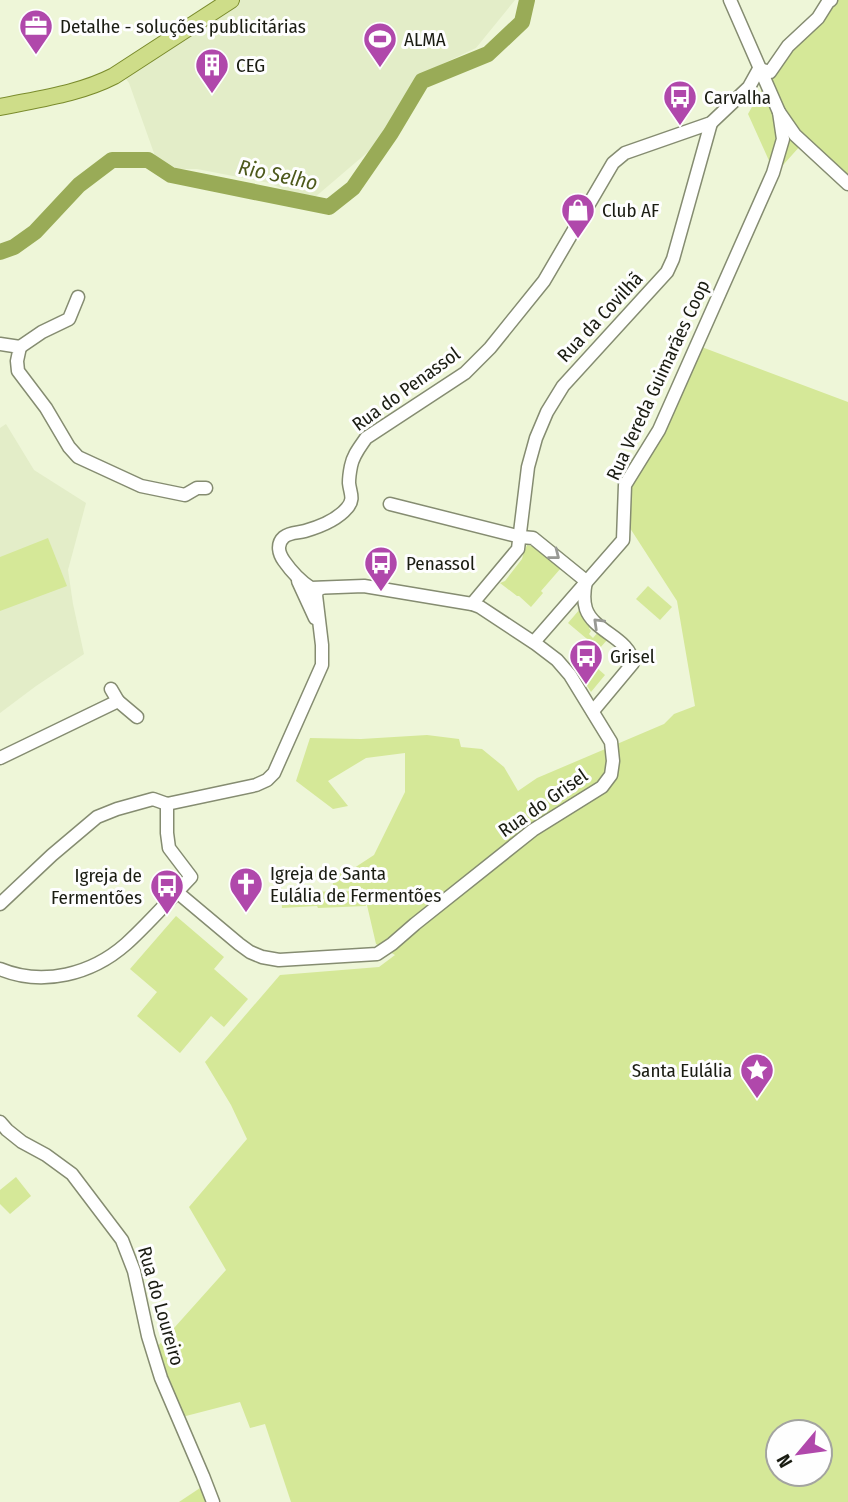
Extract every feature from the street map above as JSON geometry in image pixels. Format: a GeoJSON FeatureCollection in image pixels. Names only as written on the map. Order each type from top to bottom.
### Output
{"type":"FeatureCollection","features":[{"type":"Feature","properties":{"kind":"main road"},"geometry":{"type":"LineString","coordinates":[[0,107],[99,83],[231,0]]}},
{"type":"Feature","properties":{"kind":"street"},"geometry":{"type":"LineString","coordinates":[[730,0],[779,112],[794,135],[848,184]]}},
{"type":"Feature","properties":{"kind":"street"},"geometry":{"type":"LineString","coordinates":[[759,69],[770,72],[788,46],[818,18],[831,0]]}},
{"type":"Feature","properties":{"kind":"street"},"geometry":{"type":"LineString","coordinates":[[711,123],[749,87],[759,69]]}},
{"type":"Feature","properties":{"kind":"street","name":"Rua Vereda Guimarães Coop"},"geometry":{"type":"LineString","coordinates":[[534,642],[623,540],[625,485],[659,430],[773,173],[783,139],[779,112]]}},
{"type":"Feature","properties":{"kind":"street","name":"Rua da Covilhã"},"geometry":{"type":"LineString","coordinates":[[521,537],[528,467],[547,412],[563,386],[667,272],[711,123]]}},
{"type":"Feature","properties":{"kind":"street","name":"Rua do Penassol"},"geometry":{"type":"LineString","coordinates":[[296,575],[281,557],[281,540],[287,535],[339,516],[352,498],[349,482],[351,467],[356,452],[366,438],[457,378],[490,348],[544,281],[613,163],[625,153],[711,123]]}},
{"type":"Feature","properties":{"kind":"street"},"geometry":{"type":"LineString","coordinates":[[0,344],[20,347],[42,332],[69,319],[78,297]]}},
{"type":"Feature","properties":{"kind":"street"},"geometry":{"type":"LineString","coordinates":[[20,347],[18,371],[78,457],[141,486],[185,495],[197,488],[206,488]]}},
{"type":"Feature","properties":{"kind":"street"},"geometry":{"type":"LineString","coordinates":[[390,504],[533,538],[586,581],[584,597],[587,611],[594,621],[628,649],[634,663],[593,711]]}},
{"type":"Feature","properties":{"kind":"street"},"geometry":{"type":"LineString","coordinates":[[472,604],[518,549],[521,537]]}},
{"type":"Feature","properties":{"kind":"street"},"geometry":{"type":"LineString","coordinates":[[296,575],[320,628]]}},
{"type":"Feature","properties":{"kind":"street","name":"Rua do Grisel"},"geometry":{"type":"LineString","coordinates":[[177,892],[239,944],[261,957],[279,960],[377,954],[533,830],[602,787],[611,775],[611,742],[570,675],[557,660],[534,642],[480,607],[364,586],[311,588],[296,575]]}},
{"type":"Feature","properties":{"kind":"street"},"geometry":{"type":"LineString","coordinates":[[0,904],[97,817],[117,808],[153,799],[167,804],[256,785],[267,780],[274,773],[322,665],[316,595],[318,589],[322,588]]}},
{"type":"Feature","properties":{"kind":"street"},"geometry":{"type":"LineString","coordinates":[[111,689],[118,701],[137,717]]}},
{"type":"Feature","properties":{"kind":"street"},"geometry":{"type":"LineString","coordinates":[[0,758],[118,701]]}},
{"type":"Feature","properties":{"kind":"street"},"geometry":{"type":"LineString","coordinates":[[0,969],[32,977],[76,973],[125,945],[191,877],[169,848],[167,804]]}},
{"type":"Feature","properties":{"kind":"street","name":"Rua do Loureiro"},"geometry":{"type":"LineString","coordinates":[[0,1122],[22,1142],[72,1174],[122,1240],[135,1271],[148,1336],[161,1378],[212,1502]]}},
{"type":"Feature","properties":{"kind":"shaded area"},"geometry":{"type":"Polygon","coordinates":[[[233,0],[515,0],[476,48],[417,76],[382,135],[369,151],[314,198],[299,196],[269,183],[197,169],[178,169],[155,156],[129,83],[121,72],[233,0]]]}},
{"type":"Feature","properties":{"kind":"shaded area"},"geometry":{"type":"Polygon","coordinates":[[[6,424],[34,470],[86,503],[68,570],[84,654],[0,713],[0,428],[6,424]]]}},
{"type":"Feature","properties":{"kind":"green space"},"geometry":{"type":"Polygon","coordinates":[[[832,0],[848,0],[848,188],[801,145],[775,174],[748,114],[766,82],[832,0]]]}},
{"type":"Feature","properties":{"kind":"green space"},"geometry":{"type":"Polygon","coordinates":[[[699,346],[848,402],[848,1502],[291,1502],[265,1424],[250,1428],[240,1402],[182,1417],[157,1347],[226,1270],[189,1207],[247,1139],[231,1105],[205,1062],[280,975],[379,967],[395,955],[376,944],[363,888],[334,889],[331,874],[348,872],[374,855],[405,792],[405,753],[366,758],[328,781],[348,806],[333,809],[296,781],[310,738],[361,739],[427,735],[459,739],[461,747],[482,749],[504,767],[518,791],[537,778],[664,724],[674,714],[695,706],[677,601],[628,525],[628,488],[699,346]]]}},
{"type":"Feature","properties":{"kind":"green space"},"geometry":{"type":"Polygon","coordinates":[[[48,538],[67,586],[0,611],[0,557],[48,538]]]}},
{"type":"Feature","properties":{"kind":"green space"},"geometry":{"type":"Polygon","coordinates":[[[527,545],[536,547],[561,568],[531,607],[500,583],[505,581],[522,559],[527,545]]]}},
{"type":"Feature","properties":{"kind":"green space"},"geometry":{"type":"Polygon","coordinates":[[[648,586],[672,607],[660,620],[636,599],[648,586]]]}},
{"type":"Feature","properties":{"kind":"green space"},"geometry":{"type":"Polygon","coordinates":[[[580,609],[591,625],[589,634],[593,638],[598,632],[607,640],[599,649],[568,623],[580,609]]]}},
{"type":"Feature","properties":{"kind":"green space"},"geometry":{"type":"Polygon","coordinates":[[[596,667],[605,675],[591,692],[584,681],[596,667]]]}},
{"type":"Feature","properties":{"kind":"green space"},"geometry":{"type":"Polygon","coordinates":[[[362,891],[366,906],[282,908],[281,897],[285,892],[362,891]]]}},
{"type":"Feature","properties":{"kind":"green space"},"geometry":{"type":"Polygon","coordinates":[[[176,916],[224,957],[214,969],[248,999],[224,1027],[211,1016],[180,1053],[137,1016],[157,992],[130,969],[176,916]]]}},
{"type":"Feature","properties":{"kind":"green space"},"geometry":{"type":"Polygon","coordinates":[[[16,1177],[31,1196],[10,1214],[0,1204],[0,1190],[16,1177]]]}},
{"type":"Feature","properties":{"kind":"green space"},"geometry":{"type":"Polygon","coordinates":[[[203,1486],[215,1502],[179,1502],[203,1486]]]}},
{"type":"Feature","properties":{"kind":"waterway","name":"Rio Selho"},"geometry":{"type":"LineString","coordinates":[[0,252],[14,247],[35,232],[79,185],[112,160],[148,160],[171,175],[329,207],[353,188],[391,133],[422,81],[488,54],[522,22],[527,0]]}},
{"type":"Feature","properties":{"kind":"place","name":"Detalhe - soluções publicitárias"},"geometry":{"type":"Point","coordinates":[36,56]}},
{"type":"Feature","properties":{"kind":"place","name":"ALMA"},"geometry":{"type":"Point","coordinates":[380,69]}},
{"type":"Feature","properties":{"kind":"place","name":"CEG"},"geometry":{"type":"Point","coordinates":[212,95]}},
{"type":"Feature","properties":{"kind":"place","name":"Carvalha"},"geometry":{"type":"Point","coordinates":[680,127]}},
{"type":"Feature","properties":{"kind":"place","name":"Club AF"},"geometry":{"type":"Point","coordinates":[578,240]}},
{"type":"Feature","properties":{"kind":"place","name":"Penassol"},"geometry":{"type":"Point","coordinates":[381,593]}},
{"type":"Feature","properties":{"kind":"place","name":"Grisel"},"geometry":{"type":"Point","coordinates":[586,686]}},
{"type":"Feature","properties":{"kind":"place","name":"Igreja de Santa Eulália de Fermentões"},"geometry":{"type":"Point","coordinates":[246,914]}},
{"type":"Feature","properties":{"kind":"place","name":"Igreja de Fermentões"},"geometry":{"type":"Point","coordinates":[167,916]}},
{"type":"Feature","properties":{"kind":"place","name":"Santa Eulália"},"geometry":{"type":"Point","coordinates":[757,1100]}}]}
